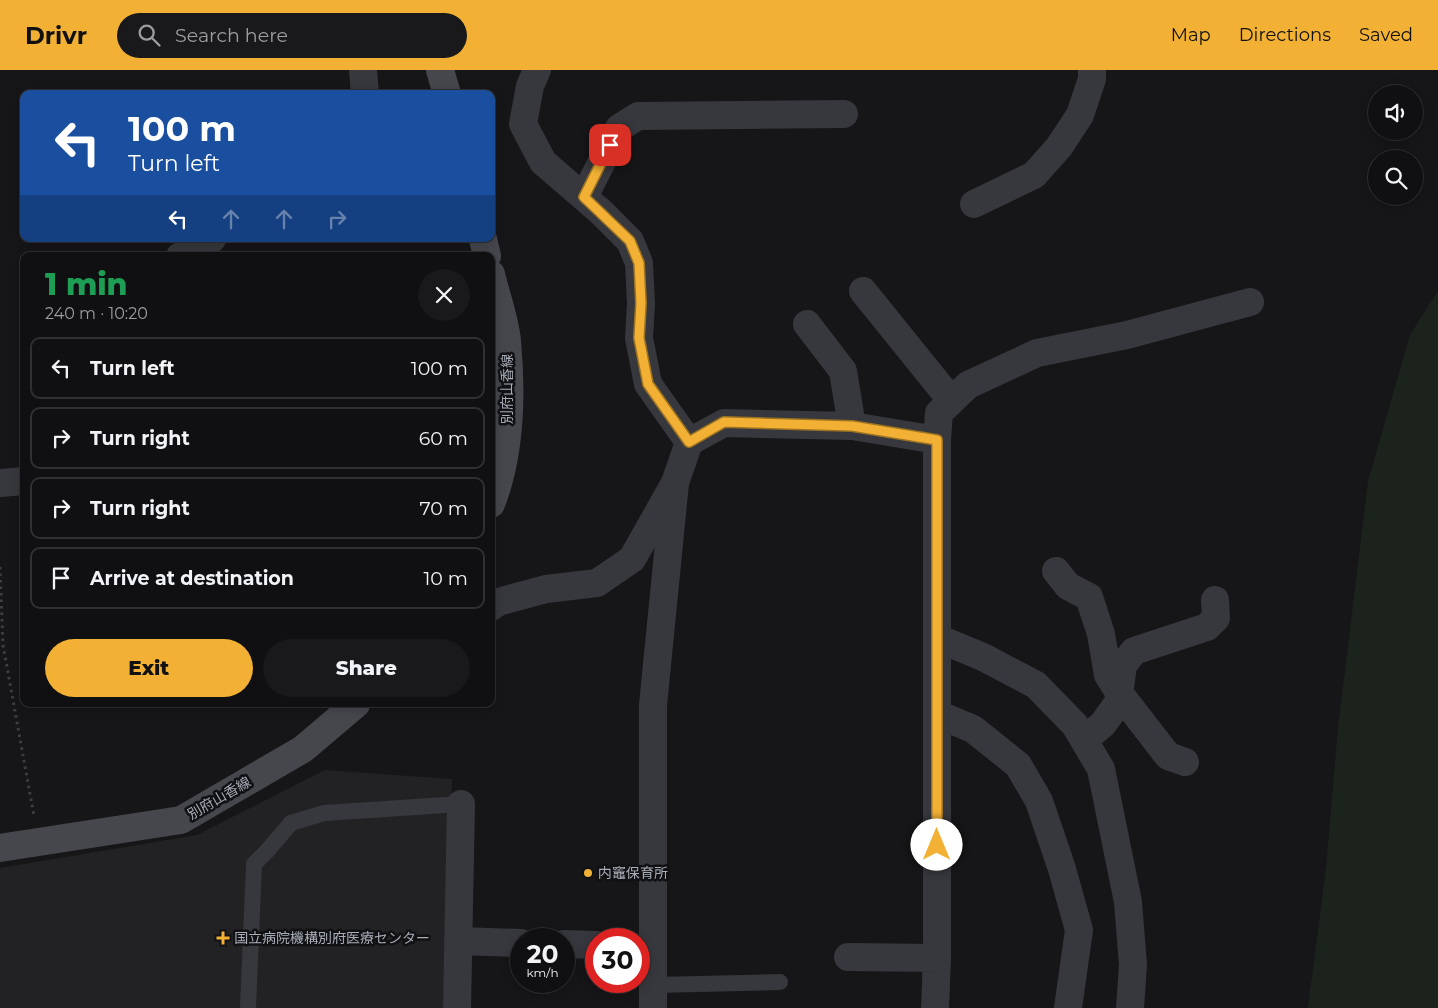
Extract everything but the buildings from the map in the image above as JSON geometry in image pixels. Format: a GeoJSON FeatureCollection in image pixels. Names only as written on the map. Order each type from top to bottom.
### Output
{"type":"FeatureCollection","features":[{"type":"Feature","properties":{"kind":"main road"},"geometry":{"type":"LineString","coordinates":[[440,70],[446,90]]}},
{"type":"Feature","properties":{"kind":"main road","name":"別府山香線"},"geometry":{"type":"LineString","coordinates":[[495,290],[507,340],[509,397],[507,444],[499,485],[495,494]]}},
{"type":"Feature","properties":{"kind":"main road","name":"別府山香線"},"geometry":{"type":"LineString","coordinates":[[0,848],[182,820],[303,749],[352,707]]}},
{"type":"Feature","properties":{"kind":"street"},"geometry":{"type":"LineString","coordinates":[[363,70],[365,90]]}},
{"type":"Feature","properties":{"kind":"street"},"geometry":{"type":"LineString","coordinates":[[537,70],[530,86],[523,124],[543,162],[584,197],[630,241],[639,263],[641,303],[639,338],[648,384],[689,442]]}},
{"type":"Feature","properties":{"kind":"street"},"geometry":{"type":"LineString","coordinates":[[974,204],[1034,175],[1059,147],[1080,115],[1092,79],[1092,70]]}},
{"type":"Feature","properties":{"kind":"street"},"geometry":{"type":"LineString","coordinates":[[584,197],[619,128],[638,116],[844,114]]}},
{"type":"Feature","properties":{"kind":"street"},"geometry":{"type":"LineString","coordinates":[[188,252],[206,242]]}},
{"type":"Feature","properties":{"kind":"street"},"geometry":{"type":"LineString","coordinates":[[863,290],[951,400]]}},
{"type":"Feature","properties":{"kind":"street"},"geometry":{"type":"LineString","coordinates":[[935,1008],[937,958],[937,440],[939,413],[968,385],[1036,353],[1127,335],[1250,302]]}},
{"type":"Feature","properties":{"kind":"street"},"geometry":{"type":"LineString","coordinates":[[807,324],[843,371],[852,426]]}},
{"type":"Feature","properties":{"kind":"street"},"geometry":{"type":"LineString","coordinates":[[495,605],[498,602],[546,589],[597,583],[632,559],[675,483],[689,442],[724,422],[852,426],[937,440]]}},
{"type":"Feature","properties":{"kind":"street"},"geometry":{"type":"LineString","coordinates":[[0,483],[20,481]]}},
{"type":"Feature","properties":{"kind":"street"},"geometry":{"type":"LineString","coordinates":[[647,928],[653,704],[675,483]]}},
{"type":"Feature","properties":{"kind":"street"},"geometry":{"type":"LineString","coordinates":[[1056,571],[1068,586],[1089,596],[1101,634],[1108,675],[1120,694],[1168,756],[1185,762]]}},
{"type":"Feature","properties":{"kind":"street"},"geometry":{"type":"LineString","coordinates":[[1084,740],[1103,724],[1118,703],[1123,665],[1134,651],[1207,627],[1216,618],[1215,600]]}},
{"type":"Feature","properties":{"kind":"street"},"geometry":{"type":"LineString","coordinates":[[937,638],[983,657],[1036,685],[1075,725],[1101,769],[1128,902],[1134,965],[1130,1008]]}},
{"type":"Feature","properties":{"kind":"street"},"geometry":{"type":"LineString","coordinates":[[937,714],[973,729],[1018,764],[1039,800],[1062,869],[1078,930],[1068,1008]]}},
{"type":"Feature","properties":{"kind":"street"},"geometry":{"type":"LineString","coordinates":[[457,1008],[461,804]]}},
{"type":"Feature","properties":{"kind":"street"},"geometry":{"type":"LineString","coordinates":[[458,941],[510,943]]}},
{"type":"Feature","properties":{"kind":"street"},"geometry":{"type":"LineString","coordinates":[[848,957],[937,958]]}},
{"type":"Feature","properties":{"kind":"street"},"geometry":{"type":"LineString","coordinates":[[650,975],[653,996]]}},
{"type":"Feature","properties":{"kind":"lane"},"geometry":{"type":"LineString","coordinates":[[248,1008],[254,864],[291,823],[324,813],[461,804]]}},
{"type":"Feature","properties":{"kind":"lane"},"geometry":{"type":"LineString","coordinates":[[653,996],[780,982]]}},
{"type":"Feature","properties":{"kind":"path"},"geometry":{"type":"LineString","coordinates":[[0,567],[3,644],[38,842]]}},
{"type":"Feature","properties":{"kind":"shaded area"},"geometry":{"type":"Polygon","coordinates":[[[1438,291],[1438,1008],[1308,1008],[1326,868],[1338,729],[1368,481],[1410,335],[1438,291]]]}},
{"type":"Feature","properties":{"kind":"shaded area","name":"国立病院機構別府医療センター"},"geometry":{"type":"Polygon","coordinates":[[[325,770],[452,779],[445,1008],[0,1008],[0,868],[197,835],[325,770]]]}},
{"type":"Feature","properties":{"kind":"place","name":"内竈保育所"},"geometry":{"type":"Point","coordinates":[588,873]}},
{"type":"Feature","properties":{"kind":"place","name":"国立病院機構別府医療センター"},"geometry":{"type":"Point","coordinates":[223,938]}},
{"type":"Feature","properties":{"kind":"route"},"geometry":{"type":"LineString","coordinates":[[610,145],[584,197],[630,241],[639,263],[641,303],[639,338],[648,384],[689,442],[724,422],[852,426],[937,440],[937,845]]}}]}
